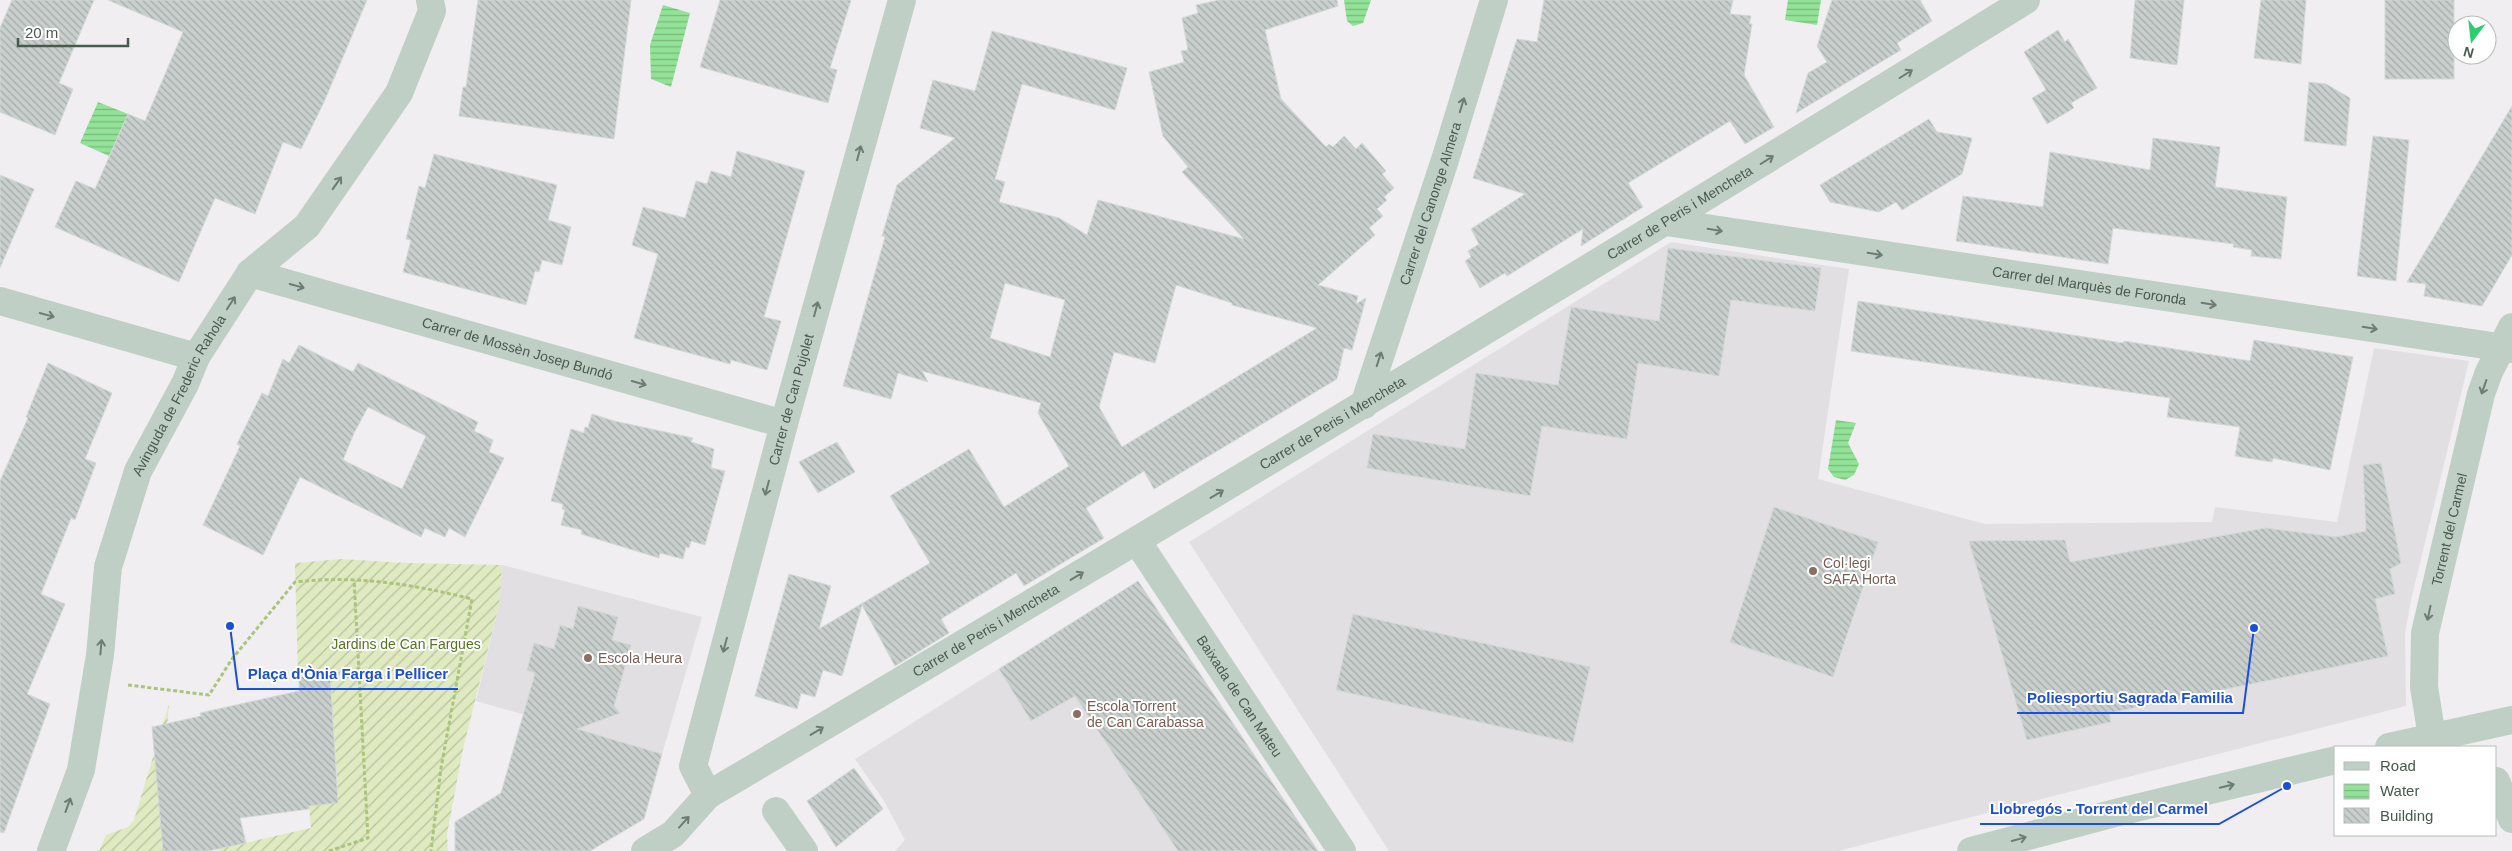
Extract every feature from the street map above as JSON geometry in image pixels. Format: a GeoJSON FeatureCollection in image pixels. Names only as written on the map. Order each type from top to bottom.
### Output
{"type":"FeatureCollection","features":[{"type":"Feature","properties":{"kind":"street","name":"Avinguda de Frederic Rahola"},"geometry":{"type":"LineString","coordinates":[[52,851],[81,770],[100,655],[108,566],[138,471],[185,384],[196,357],[250,273],[307,226],[399,93],[432,10],[430,0]]}},
{"type":"Feature","properties":{"kind":"street","name":"Carrer de Can Pujolet"},"geometry":{"type":"LineString","coordinates":[[708,795],[693,766],[784,424],[902,0]]}},
{"type":"Feature","properties":{"kind":"street","name":"Carrer del Canonge Almera"},"geometry":{"type":"LineString","coordinates":[[1364,405],[1445,160],[1494,0]]}},
{"type":"Feature","properties":{"kind":"street","name":"Carrer de Peris i Mencheta"},"geometry":{"type":"LineString","coordinates":[[646,851],[673,834],[708,795],[1364,405],[2026,0]]}},
{"type":"Feature","properties":{"kind":"street","name":"Carrer del Marquès de Foronda"},"geometry":{"type":"LineString","coordinates":[[1666,222],[2512,349]]}},
{"type":"Feature","properties":{"kind":"street","name":"Carrer de Mossèn Josep Bundó"},"geometry":{"type":"LineString","coordinates":[[250,273],[784,424]]}},
{"type":"Feature","properties":{"kind":"street"},"geometry":{"type":"LineString","coordinates":[[0,301],[196,357]]}},
{"type":"Feature","properties":{"kind":"street","name":"Torrent del Carmel"},"geometry":{"type":"LineString","coordinates":[[2432,737],[2424,687],[2425,633],[2481,394],[2489,372],[2512,327]]}},
{"type":"Feature","properties":{"kind":"street","name":"Baixada de Can Mateu"},"geometry":{"type":"LineString","coordinates":[[1137,541],[1342,851]]}},
{"type":"Feature","properties":{"kind":"street"},"geometry":{"type":"LineString","coordinates":[[2393,746],[2432,737],[2477,738],[2512,720]]}},
{"type":"Feature","properties":{"kind":"street"},"geometry":{"type":"LineString","coordinates":[[1972,851],[2119,812],[2334,760]]}},
{"type":"Feature","properties":{"kind":"street"},"geometry":{"type":"LineString","coordinates":[[2497,783],[2512,819]]}},
{"type":"Feature","properties":{"kind":"street"},"geometry":{"type":"LineString","coordinates":[[776,812],[804,851]]}},
{"type":"Feature","properties":{"kind":"path"},"geometry":{"type":"LineString","coordinates":[[122,684],[209,695],[232,659],[295,582],[326,578],[415,585],[472,599],[440,768],[431,851]]}},
{"type":"Feature","properties":{"kind":"path"},"geometry":{"type":"LineString","coordinates":[[328,851],[368,838],[354,580]]}},
{"type":"Feature","properties":{"kind":"shaded area","name":"Col·legi SAFA Horta"},"geometry":{"type":"Polygon","coordinates":[[[1671,242],[1849,269],[1818,479],[1985,524],[2212,522],[2215,507],[2337,522],[2374,348],[2469,361],[2411,600],[2405,634],[2406,706],[1838,851],[1389,851],[1189,542],[1671,242]]]}},
{"type":"Feature","properties":{"kind":"shaded area","name":"Escola Heura"},"geometry":{"type":"Polygon","coordinates":[[[502,565],[702,617],[662,754],[476,701],[499,605],[502,565]]]}},
{"type":"Feature","properties":{"kind":"shaded area","name":"Escola Torrent de Can Carabassa"},"geometry":{"type":"Polygon","coordinates":[[[1138,581],[1318,851],[895,851],[905,840],[884,801],[855,759],[1138,581]]]}},
{"type":"Feature","properties":{"kind":"green space","name":"Jardins de Can Fargues"},"geometry":{"type":"Polygon","coordinates":[[[342,559],[405,563],[502,565],[499,605],[463,749],[447,834],[448,851],[218,851],[218,849],[311,828],[308,796],[338,791],[330,673],[298,677],[295,563],[342,559]]]}},
{"type":"Feature","properties":{"kind":"green space"},"geometry":{"type":"Polygon","coordinates":[[[169,704],[160,814],[166,851],[99,851],[106,835],[128,827],[134,820],[169,704]]]}},
{"type":"Feature","properties":{"kind":"water"},"geometry":{"type":"Polygon","coordinates":[[[1344,0],[1371,0],[1363,23],[1353,26],[1347,21],[1344,0]]]}},
{"type":"Feature","properties":{"kind":"water"},"geometry":{"type":"Polygon","coordinates":[[[1788,0],[1821,0],[1817,25],[1785,20],[1788,0]]]}},
{"type":"Feature","properties":{"kind":"water"},"geometry":{"type":"Polygon","coordinates":[[[663,5],[690,13],[671,87],[651,79],[650,45],[663,5]]]}},
{"type":"Feature","properties":{"kind":"water"},"geometry":{"type":"Polygon","coordinates":[[[98,102],[128,114],[109,156],[80,143],[98,102]]]}},
{"type":"Feature","properties":{"kind":"water"},"geometry":{"type":"Polygon","coordinates":[[[1836,420],[1856,423],[1848,443],[1859,464],[1854,475],[1845,480],[1834,477],[1828,469],[1836,420]]]}},
{"type":"Feature","properties":{"kind":"building"},"geometry":{"type":"Polygon","coordinates":[[[12,0],[94,0],[59,83],[73,89],[55,135],[0,112],[0,28],[12,0]]]}},
{"type":"Feature","properties":{"kind":"building"},"geometry":{"type":"Polygon","coordinates":[[[108,0],[367,0],[324,102],[301,149],[283,142],[255,214],[215,198],[179,282],[55,227],[76,181],[95,189],[128,114],[145,121],[183,32],[108,0]]]}},
{"type":"Feature","properties":{"kind":"building"},"geometry":{"type":"Polygon","coordinates":[[[478,0],[631,0],[614,139],[459,116],[463,87],[466,87],[478,0]]]}},
{"type":"Feature","properties":{"kind":"building"},"geometry":{"type":"Polygon","coordinates":[[[720,0],[851,0],[830,68],[837,70],[828,103],[700,67],[720,0]]]}},
{"type":"Feature","properties":{"kind":"building"},"geometry":{"type":"Polygon","coordinates":[[[1219,0],[1337,0],[1338,6],[1265,30],[1281,99],[1326,147],[1329,144],[1333,147],[1344,136],[1356,149],[1362,143],[1386,171],[1382,174],[1394,188],[1384,197],[1387,200],[1377,209],[1383,216],[1369,228],[1375,235],[1318,285],[1358,296],[1356,304],[1366,298],[1352,350],[1344,348],[1337,379],[1154,489],[1144,471],[1086,508],[1104,538],[1024,586],[1016,573],[941,619],[949,633],[895,666],[862,605],[842,676],[823,670],[815,697],[801,693],[797,709],[755,696],[789,574],[831,586],[819,629],[930,563],[890,496],[969,449],[1004,507],[1069,466],[1038,413],[1041,403],[922,371],[928,382],[898,373],[891,399],[843,386],[885,237],[882,236],[897,185],[955,138],[920,128],[933,80],[975,91],[992,31],[1127,68],[1115,110],[1022,84],[995,179],[1005,182],[999,202],[1059,218],[1087,235],[1098,200],[1244,239],[1182,172],[1188,167],[1163,136],[1149,72],[1184,62],[1181,51],[1188,50],[1182,18],[1198,13],[1196,5],[1219,0]],[[1005,283],[990,338],[1050,357],[1065,300],[1005,283]],[[1176,285],[1155,363],[1114,352],[1099,407],[1122,447],[1317,328],[1232,305],[1232,303],[1176,285]]]}},
{"type":"Feature","properties":{"kind":"building"},"geometry":{"type":"Polygon","coordinates":[[[1544,0],[1733,0],[1730,14],[1751,16],[1749,24],[1752,24],[1744,75],[1774,127],[1745,144],[1730,121],[1628,183],[1643,207],[1581,246],[1583,229],[1507,276],[1505,273],[1480,288],[1465,261],[1471,257],[1468,251],[1479,244],[1471,229],[1525,194],[1473,178],[1517,39],[1537,42],[1544,0]]]}},
{"type":"Feature","properties":{"kind":"building"},"geometry":{"type":"Polygon","coordinates":[[[1832,0],[1920,0],[1932,21],[1897,43],[1901,50],[1796,113],[1808,73],[1827,62],[1817,46],[1832,0]]]}},
{"type":"Feature","properties":{"kind":"building"},"geometry":{"type":"Polygon","coordinates":[[[2135,0],[2184,0],[2177,65],[2130,58],[2135,0]]]}},
{"type":"Feature","properties":{"kind":"building"},"geometry":{"type":"Polygon","coordinates":[[[2261,0],[2306,0],[2301,64],[2254,58],[2261,0]]]}},
{"type":"Feature","properties":{"kind":"building"},"geometry":{"type":"Polygon","coordinates":[[[2385,0],[2454,0],[2454,15],[2447,15],[2447,65],[2454,65],[2454,79],[2385,79],[2385,0]]]}},
{"type":"Feature","properties":{"kind":"building"},"geometry":{"type":"Polygon","coordinates":[[[2058,30],[2065,42],[2068,39],[2097,88],[2071,103],[2074,108],[2047,124],[2032,98],[2046,90],[2024,52],[2058,30]]]}},
{"type":"Feature","properties":{"kind":"building"},"geometry":{"type":"Polygon","coordinates":[[[2309,82],[2326,84],[2350,98],[2346,146],[2304,141],[2309,82]]]}},
{"type":"Feature","properties":{"kind":"building"},"geometry":{"type":"Polygon","coordinates":[[[2512,106],[2512,255],[2482,306],[2424,296],[2426,284],[2407,282],[2512,106]]]}},
{"type":"Feature","properties":{"kind":"building"},"geometry":{"type":"Polygon","coordinates":[[[1929,119],[1937,132],[1972,138],[1962,174],[1902,210],[1896,202],[1879,212],[1830,202],[1820,185],[1929,119]]]}},
{"type":"Feature","properties":{"kind":"building"},"geometry":{"type":"Polygon","coordinates":[[[2373,136],[2409,140],[2396,281],[2357,276],[2373,136]]]}},
{"type":"Feature","properties":{"kind":"building"},"geometry":{"type":"Polygon","coordinates":[[[2153,138],[2220,147],[2215,187],[2287,197],[2281,259],[2251,256],[2252,250],[2233,247],[2234,244],[2113,228],[2108,264],[1956,241],[1963,196],[2043,207],[2050,152],[2150,170],[2153,138]]]}},
{"type":"Feature","properties":{"kind":"building"},"geometry":{"type":"Polygon","coordinates":[[[737,151],[805,171],[764,317],[781,321],[767,370],[731,360],[730,364],[634,338],[658,254],[632,245],[643,207],[685,218],[696,181],[707,184],[711,171],[731,177],[737,151]]]}},
{"type":"Feature","properties":{"kind":"building"},"geometry":{"type":"Polygon","coordinates":[[[434,154],[557,185],[548,220],[571,227],[562,265],[542,260],[539,272],[535,271],[526,305],[403,272],[411,240],[406,239],[419,186],[425,188],[434,154]]]}},
{"type":"Feature","properties":{"kind":"building"},"geometry":{"type":"Polygon","coordinates":[[[0,175],[34,189],[0,268],[0,175]]]}},
{"type":"Feature","properties":{"kind":"building"},"geometry":{"type":"Polygon","coordinates":[[[1668,248],[1821,268],[1815,311],[1731,300],[1719,376],[1638,363],[1627,439],[1542,426],[1530,496],[1367,468],[1373,434],[1465,449],[1476,373],[1558,385],[1571,307],[1659,321],[1668,248]]]}},
{"type":"Feature","properties":{"kind":"building"},"geometry":{"type":"Polygon","coordinates":[[[1858,301],[2250,361],[2254,340],[2353,357],[2330,470],[2273,458],[2272,462],[2235,456],[2240,427],[2167,417],[2170,398],[1851,351],[1858,301]]]}},
{"type":"Feature","properties":{"kind":"building"},"geometry":{"type":"Polygon","coordinates":[[[299,345],[353,372],[358,363],[478,422],[474,431],[493,440],[489,452],[504,458],[465,537],[449,528],[445,537],[425,528],[421,537],[300,477],[263,555],[203,525],[240,446],[237,444],[262,393],[268,396],[283,359],[289,363],[299,345]],[[368,407],[354,433],[343,460],[402,489],[426,436],[368,407]]]}},
{"type":"Feature","properties":{"kind":"building"},"geometry":{"type":"Polygon","coordinates":[[[48,363],[112,393],[85,459],[96,463],[75,520],[71,518],[41,594],[65,604],[27,694],[50,704],[4,833],[0,832],[0,481],[28,418],[26,417],[48,363]]]}},
{"type":"Feature","properties":{"kind":"building"},"geometry":{"type":"Polygon","coordinates":[[[592,414],[614,421],[693,438],[691,442],[714,449],[711,468],[725,471],[705,545],[691,541],[689,548],[686,547],[683,559],[660,553],[659,558],[581,534],[582,530],[561,525],[565,510],[562,509],[563,504],[551,501],[571,429],[584,433],[585,427],[588,428],[592,414]]]}},
{"type":"Feature","properties":{"kind":"building"},"geometry":{"type":"Polygon","coordinates":[[[837,442],[855,472],[818,493],[799,462],[837,442]]]}},
{"type":"Feature","properties":{"kind":"building"},"geometry":{"type":"Polygon","coordinates":[[[2381,463],[2401,563],[2390,569],[2395,594],[2375,599],[2388,656],[2109,713],[2111,722],[2027,740],[1969,541],[2065,540],[2070,562],[2266,528],[2336,537],[2366,531],[2363,465],[2381,463]]]}},
{"type":"Feature","properties":{"kind":"building"},"geometry":{"type":"Polygon","coordinates":[[[1774,507],[1878,542],[1833,677],[1730,642],[1774,507]]]}},
{"type":"Feature","properties":{"kind":"building"},"geometry":{"type":"Polygon","coordinates":[[[1138,581],[1318,851],[1178,851],[1075,696],[1031,721],[999,669],[1138,581]]]}},
{"type":"Feature","properties":{"kind":"building"},"geometry":{"type":"Polygon","coordinates":[[[578,606],[618,617],[612,640],[631,645],[614,706],[620,713],[577,729],[662,754],[644,819],[590,851],[455,851],[455,822],[501,793],[535,673],[527,670],[534,643],[554,649],[560,625],[573,629],[578,606]]]}},
{"type":"Feature","properties":{"kind":"building"},"geometry":{"type":"Polygon","coordinates":[[[1353,614],[1590,667],[1573,743],[1336,690],[1353,614]]]}},
{"type":"Feature","properties":{"kind":"building"},"geometry":{"type":"Polygon","coordinates":[[[330,673],[338,803],[309,806],[309,809],[240,818],[246,843],[208,851],[163,851],[152,727],[201,716],[200,713],[299,691],[299,677],[330,673]]]}},
{"type":"Feature","properties":{"kind":"building"},"geometry":{"type":"Polygon","coordinates":[[[854,768],[883,809],[836,847],[807,801],[854,768]]]}},
{"type":"Feature","properties":{"kind":"place","name":"Col·legi SAFA Horta"},"geometry":{"type":"Point","coordinates":[1813,571]}},
{"type":"Feature","properties":{"kind":"place","name":"Plaça d'Ònia Farga i Pellicer"},"geometry":{"type":"Point","coordinates":[230,626]}},
{"type":"Feature","properties":{"kind":"place","name":"Poliesportiu Sagrada Familia"},"geometry":{"type":"Point","coordinates":[2254,628]}},
{"type":"Feature","properties":{"kind":"place","name":"Escola Heura"},"geometry":{"type":"Point","coordinates":[588,658]}},
{"type":"Feature","properties":{"kind":"place","name":"Escola Torrent de Can Carabassa"},"geometry":{"type":"Point","coordinates":[1077,714]}},
{"type":"Feature","properties":{"kind":"place","name":"Llobregós - Torrent del Carmel"},"geometry":{"type":"Point","coordinates":[2287,786]}}]}
